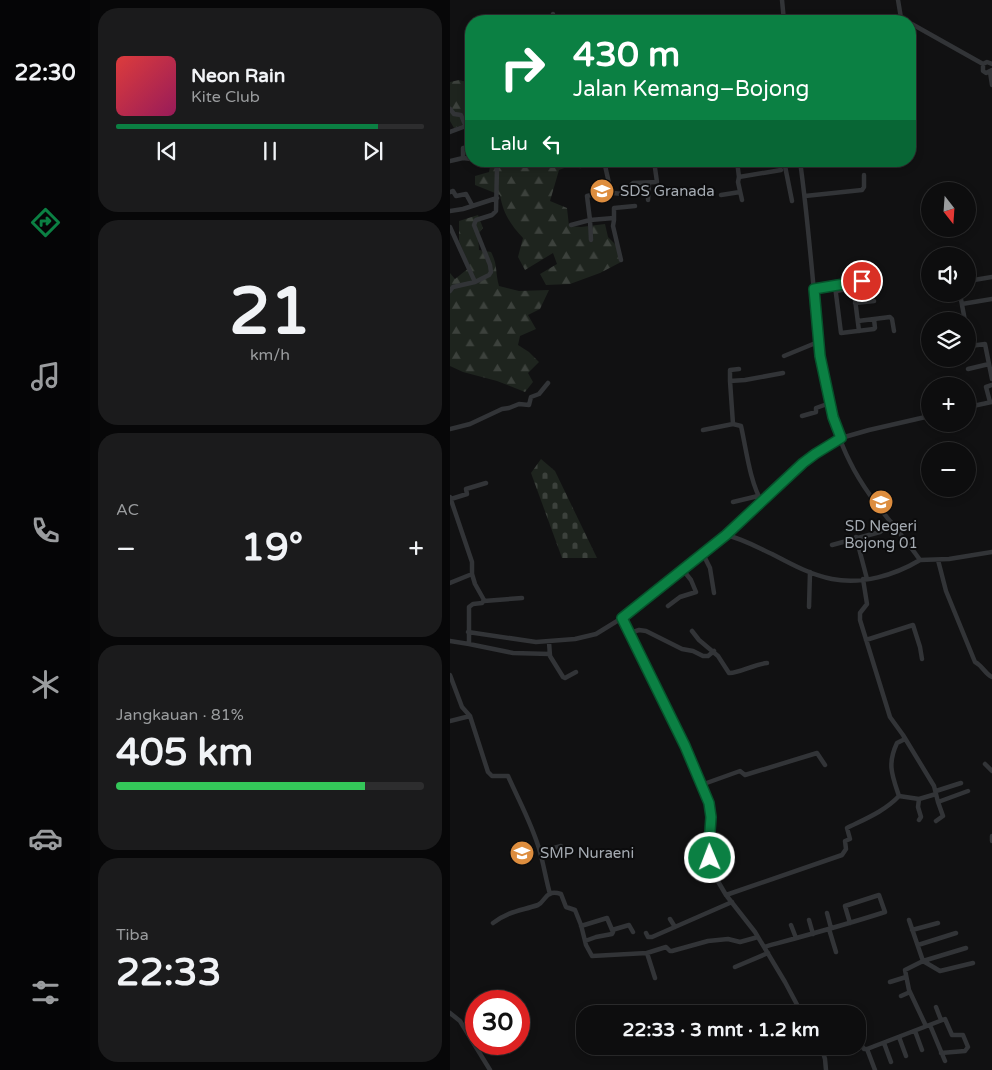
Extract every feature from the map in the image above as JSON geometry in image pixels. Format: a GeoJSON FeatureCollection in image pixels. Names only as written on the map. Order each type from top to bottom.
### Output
{"type":"FeatureCollection","features":[{"type":"Feature","properties":{"kind":"street"},"geometry":{"type":"LineString","coordinates":[[782,0],[783,15]]}},
{"type":"Feature","properties":{"kind":"street"},"geometry":{"type":"LineString","coordinates":[[898,0],[900,15]]}},
{"type":"Feature","properties":{"kind":"street"},"geometry":{"type":"LineString","coordinates":[[916,26],[983,64],[987,62],[992,64]]}},
{"type":"Feature","properties":{"kind":"street"},"geometry":{"type":"LineString","coordinates":[[983,64],[983,71],[991,71],[992,85]]}},
{"type":"Feature","properties":{"kind":"street"},"geometry":{"type":"LineString","coordinates":[[450,109],[454,114],[461,114],[465,124]]}},
{"type":"Feature","properties":{"kind":"street"},"geometry":{"type":"LineString","coordinates":[[450,132],[465,126]]}},
{"type":"Feature","properties":{"kind":"street"},"geometry":{"type":"LineString","coordinates":[[450,160],[463,158],[463,148],[465,148]]}},
{"type":"Feature","properties":{"kind":"street"},"geometry":{"type":"LineString","coordinates":[[450,291],[453,287],[474,282],[489,275],[491,272],[475,228],[475,222],[494,214],[497,208],[498,167]]}},
{"type":"Feature","properties":{"kind":"street"},"geometry":{"type":"LineString","coordinates":[[605,167],[611,192]]}},
{"type":"Feature","properties":{"kind":"street"},"geometry":{"type":"LineString","coordinates":[[592,240],[587,196],[611,192],[622,194],[633,183],[649,184],[658,182],[655,167]]}},
{"type":"Feature","properties":{"kind":"street"},"geometry":{"type":"LineString","coordinates":[[738,167],[738,182],[742,200]]}},
{"type":"Feature","properties":{"kind":"street"},"geometry":{"type":"LineString","coordinates":[[785,167],[792,201]]}},
{"type":"Feature","properties":{"kind":"street"},"geometry":{"type":"LineString","coordinates":[[801,167],[818,342],[833,417],[843,449],[863,487],[920,560]]}},
{"type":"Feature","properties":{"kind":"street"},"geometry":{"type":"LineString","coordinates":[[739,177],[781,170]]}},
{"type":"Feature","properties":{"kind":"street"},"geometry":{"type":"LineString","coordinates":[[805,196],[862,190],[864,187],[864,175]]}},
{"type":"Feature","properties":{"kind":"street"},"geometry":{"type":"LineString","coordinates":[[648,200],[649,184]]}},
{"type":"Feature","properties":{"kind":"street"},"geometry":{"type":"LineString","coordinates":[[450,192],[457,196],[466,194],[472,205]]}},
{"type":"Feature","properties":{"kind":"street"},"geometry":{"type":"LineString","coordinates":[[721,195],[740,192]]}},
{"type":"Feature","properties":{"kind":"street"},"geometry":{"type":"LineString","coordinates":[[450,211],[463,209],[497,198]]}},
{"type":"Feature","properties":{"kind":"street"},"geometry":{"type":"LineString","coordinates":[[621,260],[612,226],[614,207],[635,206]]}},
{"type":"Feature","properties":{"kind":"street"},"geometry":{"type":"LineString","coordinates":[[572,225],[590,220],[614,218]]}},
{"type":"Feature","properties":{"kind":"street"},"geometry":{"type":"LineString","coordinates":[[450,227],[474,282]]}},
{"type":"Feature","properties":{"kind":"street"},"geometry":{"type":"LineString","coordinates":[[976,280],[992,277]]}},
{"type":"Feature","properties":{"kind":"street"},"geometry":{"type":"LineString","coordinates":[[814,289],[853,285],[872,279]]}},
{"type":"Feature","properties":{"kind":"street"},"geometry":{"type":"LineString","coordinates":[[862,281],[866,302]]}},
{"type":"Feature","properties":{"kind":"street"},"geometry":{"type":"LineString","coordinates":[[853,285],[859,331]]}},
{"type":"Feature","properties":{"kind":"street"},"geometry":{"type":"LineString","coordinates":[[835,288],[840,332],[875,329],[874,320]]}},
{"type":"Feature","properties":{"kind":"street"},"geometry":{"type":"LineString","coordinates":[[963,312],[962,304],[992,299]]}},
{"type":"Feature","properties":{"kind":"street"},"geometry":{"type":"LineString","coordinates":[[855,303],[874,302]]}},
{"type":"Feature","properties":{"kind":"street"},"geometry":{"type":"LineString","coordinates":[[858,321],[892,318],[894,331]]}},
{"type":"Feature","properties":{"kind":"street"},"geometry":{"type":"LineString","coordinates":[[784,356],[818,342]]}},
{"type":"Feature","properties":{"kind":"street"},"geometry":{"type":"LineString","coordinates":[[976,345],[985,344],[992,379]]}},
{"type":"Feature","properties":{"kind":"street"},"geometry":{"type":"LineString","coordinates":[[968,369],[989,364]]}},
{"type":"Feature","properties":{"kind":"street"},"geometry":{"type":"LineString","coordinates":[[733,424],[730,370],[739,369]]}},
{"type":"Feature","properties":{"kind":"street"},"geometry":{"type":"LineString","coordinates":[[730,381],[783,373]]}},
{"type":"Feature","properties":{"kind":"street"},"geometry":{"type":"LineString","coordinates":[[450,429],[470,424],[502,409],[517,405],[529,405],[531,397],[540,394],[548,383]]}},
{"type":"Feature","properties":{"kind":"street"},"geometry":{"type":"LineString","coordinates":[[976,406],[991,402],[986,387],[992,385]]}},
{"type":"Feature","properties":{"kind":"street"},"geometry":{"type":"LineString","coordinates":[[802,416],[816,412],[816,408],[830,403]]}},
{"type":"Feature","properties":{"kind":"street"},"geometry":{"type":"LineString","coordinates":[[468,632],[536,642],[549,642],[596,634],[622,618],[703,554],[815,454],[841,438],[921,418]]}},
{"type":"Feature","properties":{"kind":"street"},"geometry":{"type":"LineString","coordinates":[[703,430],[733,424],[741,427],[748,464],[758,496],[762,502]]}},
{"type":"Feature","properties":{"kind":"street"},"geometry":{"type":"LineString","coordinates":[[484,601],[475,584],[472,574],[472,562],[450,498],[467,494],[466,489],[486,483]]}},
{"type":"Feature","properties":{"kind":"street"},"geometry":{"type":"LineString","coordinates":[[733,502],[758,496]]}},
{"type":"Feature","properties":{"kind":"street"},"geometry":{"type":"LineString","coordinates":[[832,545],[880,532],[891,522]]}},
{"type":"Feature","properties":{"kind":"street"},"geometry":{"type":"LineString","coordinates":[[726,535],[746,541],[810,572],[839,580],[865,579],[896,572],[920,560],[938,560],[992,552]]}},
{"type":"Feature","properties":{"kind":"street"},"geometry":{"type":"LineString","coordinates":[[856,537],[865,579],[867,604],[860,617],[866,640],[890,717],[936,792],[943,816],[936,821]]}},
{"type":"Feature","properties":{"kind":"street"},"geometry":{"type":"LineString","coordinates":[[703,554],[710,568],[714,593]]}},
{"type":"Feature","properties":{"kind":"street"},"geometry":{"type":"LineString","coordinates":[[938,560],[946,591],[975,662],[981,665],[986,675],[992,677]]}},
{"type":"Feature","properties":{"kind":"street"},"geometry":{"type":"LineString","coordinates":[[668,606],[680,597],[696,592],[691,580],[683,570]]}},
{"type":"Feature","properties":{"kind":"street"},"geometry":{"type":"LineString","coordinates":[[810,572],[810,607]]}},
{"type":"Feature","properties":{"kind":"street"},"geometry":{"type":"LineString","coordinates":[[450,583],[472,574]]}},
{"type":"Feature","properties":{"kind":"street"},"geometry":{"type":"LineString","coordinates":[[469,644],[469,607],[484,601],[522,598]]}},
{"type":"Feature","properties":{"kind":"street"},"geometry":{"type":"LineString","coordinates":[[622,618],[685,746],[702,785],[711,810],[709,845],[711,864],[716,878],[726,895],[758,936],[797,1005]]}},
{"type":"Feature","properties":{"kind":"street"},"geometry":{"type":"LineString","coordinates":[[866,640],[913,625],[922,659]]}},
{"type":"Feature","properties":{"kind":"street"},"geometry":{"type":"LineString","coordinates":[[630,633],[639,630],[646,631],[682,649],[693,651],[703,656],[708,656],[714,650]]}},
{"type":"Feature","properties":{"kind":"street"},"geometry":{"type":"LineString","coordinates":[[692,631],[703,644],[714,650],[729,673],[734,674],[753,665],[767,663]]}},
{"type":"Feature","properties":{"kind":"street"},"geometry":{"type":"LineString","coordinates":[[450,641],[506,652],[550,654]]}},
{"type":"Feature","properties":{"kind":"street"},"geometry":{"type":"LineString","coordinates":[[549,642],[550,654],[564,678],[576,672]]}},
{"type":"Feature","properties":{"kind":"street"},"geometry":{"type":"LineString","coordinates":[[450,675],[462,707],[470,716],[487,770],[492,776],[508,776],[524,811],[540,852],[544,876],[550,894]]}},
{"type":"Feature","properties":{"kind":"street"},"geometry":{"type":"LineString","coordinates":[[450,722],[470,716]]}},
{"type":"Feature","properties":{"kind":"street"},"geometry":{"type":"LineString","coordinates":[[899,796],[891,768],[893,754],[898,743],[905,740]]}},
{"type":"Feature","properties":{"kind":"street"},"geometry":{"type":"LineString","coordinates":[[702,785],[740,771],[744,775],[816,753],[825,765]]}},
{"type":"Feature","properties":{"kind":"street"},"geometry":{"type":"LineString","coordinates":[[985,764],[992,771]]}},
{"type":"Feature","properties":{"kind":"street"},"geometry":{"type":"LineString","coordinates":[[899,796],[919,799],[961,783]]}},
{"type":"Feature","properties":{"kind":"street"},"geometry":{"type":"LineString","coordinates":[[938,802],[968,791]]}},
{"type":"Feature","properties":{"kind":"street"},"geometry":{"type":"LineString","coordinates":[[726,895],[842,855],[846,850],[845,842],[850,840],[847,828],[881,811],[899,796]]}},
{"type":"Feature","properties":{"kind":"street"},"geometry":{"type":"LineString","coordinates":[[919,799],[919,820]]}},
{"type":"Feature","properties":{"kind":"street"},"geometry":{"type":"LineString","coordinates":[[992,836],[992,841]]}},
{"type":"Feature","properties":{"kind":"street"},"geometry":{"type":"LineString","coordinates":[[540,852],[561,846]]}},
{"type":"Feature","properties":{"kind":"street"},"geometry":{"type":"LineString","coordinates":[[493,923],[508,913],[540,904],[544,897],[550,894],[561,894],[566,907],[575,910],[592,956],[647,953],[666,947],[672,951],[708,941],[728,939],[743,942],[758,936]]}},
{"type":"Feature","properties":{"kind":"street"},"geometry":{"type":"LineString","coordinates":[[764,947],[813,934],[850,923],[885,912],[879,895],[844,906],[850,923]]}},
{"type":"Feature","properties":{"kind":"street"},"geometry":{"type":"LineString","coordinates":[[646,933],[649,938],[732,902]]}},
{"type":"Feature","properties":{"kind":"street"},"geometry":{"type":"LineString","coordinates":[[827,913],[836,952]]}},
{"type":"Feature","properties":{"kind":"street"},"geometry":{"type":"LineString","coordinates":[[581,926],[607,918],[612,930],[612,934],[585,941]]}},
{"type":"Feature","properties":{"kind":"street"},"geometry":{"type":"LineString","coordinates":[[670,919],[674,928]]}},
{"type":"Feature","properties":{"kind":"street"},"geometry":{"type":"LineString","coordinates":[[809,920],[813,934]]}},
{"type":"Feature","properties":{"kind":"street"},"geometry":{"type":"LineString","coordinates":[[909,920],[923,961],[940,972],[973,963]]}},
{"type":"Feature","properties":{"kind":"street"},"geometry":{"type":"LineString","coordinates":[[912,930],[938,923]]}},
{"type":"Feature","properties":{"kind":"street"},"geometry":{"type":"LineString","coordinates":[[612,930],[629,925],[633,932]]}},
{"type":"Feature","properties":{"kind":"street"},"geometry":{"type":"LineString","coordinates":[[791,925],[796,938]]}},
{"type":"Feature","properties":{"kind":"street"},"geometry":{"type":"LineString","coordinates":[[918,946],[956,933]]}},
{"type":"Feature","properties":{"kind":"street"},"geometry":{"type":"LineString","coordinates":[[945,1061],[910,992],[905,970],[923,961],[966,948]]}},
{"type":"Feature","properties":{"kind":"street"},"geometry":{"type":"LineString","coordinates":[[647,953],[655,978]]}},
{"type":"Feature","properties":{"kind":"street"},"geometry":{"type":"LineString","coordinates":[[735,967],[768,953]]}},
{"type":"Feature","properties":{"kind":"street"},"geometry":{"type":"LineString","coordinates":[[890,982],[906,977]]}},
{"type":"Feature","properties":{"kind":"street"},"geometry":{"type":"LineString","coordinates":[[901,996],[910,992]]}},
{"type":"Feature","properties":{"kind":"street"},"geometry":{"type":"LineString","coordinates":[[936,1007],[941,1020]]}},
{"type":"Feature","properties":{"kind":"street"},"geometry":{"type":"LineString","coordinates":[[450,1013],[458,1019],[490,1070]]}},
{"type":"Feature","properties":{"kind":"street"},"geometry":{"type":"LineString","coordinates":[[876,1070],[867,1049],[944,1019],[952,1035],[963,1035],[968,1047],[965,1051],[941,1053]]}},
{"type":"Feature","properties":{"kind":"street"},"geometry":{"type":"LineString","coordinates":[[915,1031],[922,1050]]}},
{"type":"Feature","properties":{"kind":"street"},"geometry":{"type":"LineString","coordinates":[[900,1037],[906,1056]]}},
{"type":"Feature","properties":{"kind":"street"},"geometry":{"type":"LineString","coordinates":[[884,1043],[891,1062]]}},
{"type":"Feature","properties":{"kind":"street"},"geometry":{"type":"LineString","coordinates":[[823,1055],[826,1070]]}},
{"type":"Feature","properties":{"kind":"green space"},"geometry":{"type":"Polygon","coordinates":[[[459,80],[465,82],[465,124],[454,128],[450,121],[450,82],[459,80]]]}},
{"type":"Feature","properties":{"kind":"green space"},"geometry":{"type":"Polygon","coordinates":[[[490,167],[567,167],[559,170],[550,201],[567,208],[569,226],[581,227],[605,224],[608,237],[618,247],[623,261],[600,273],[570,284],[546,285],[540,274],[557,264],[553,253],[525,270],[518,257],[523,238],[508,218],[500,195],[475,185],[475,176],[489,172],[490,167]]]}},
{"type":"Feature","properties":{"kind":"green space"},"geometry":{"type":"Polygon","coordinates":[[[478,215],[483,228],[478,234],[479,250],[491,252],[495,261],[499,286],[519,291],[549,290],[540,309],[528,315],[536,329],[520,336],[518,345],[539,362],[528,373],[533,382],[525,392],[450,366],[450,273],[455,279],[470,267],[459,241],[459,221],[478,215]]]}},
{"type":"Feature","properties":{"kind":"green space"},"geometry":{"type":"Polygon","coordinates":[[[541,459],[555,471],[597,558],[562,558],[531,473],[541,459]]]}},
{"type":"Feature","properties":{"kind":"place","name":"SDS Granada"},"geometry":{"type":"Point","coordinates":[602,191]}},
{"type":"Feature","properties":{"kind":"place","name":"SD Negeri Bojong 01"},"geometry":{"type":"Point","coordinates":[881,502]}},
{"type":"Feature","properties":{"kind":"place","name":"SMP Nuraeni"},"geometry":{"type":"Point","coordinates":[522,853]}},
{"type":"Feature","properties":{"kind":"route"},"geometry":{"type":"LineString","coordinates":[[710,858],[711,810],[709,803],[685,746],[622,618],[726,535],[803,463],[841,438],[833,417],[820,356],[814,289],[862,281]]}}]}
